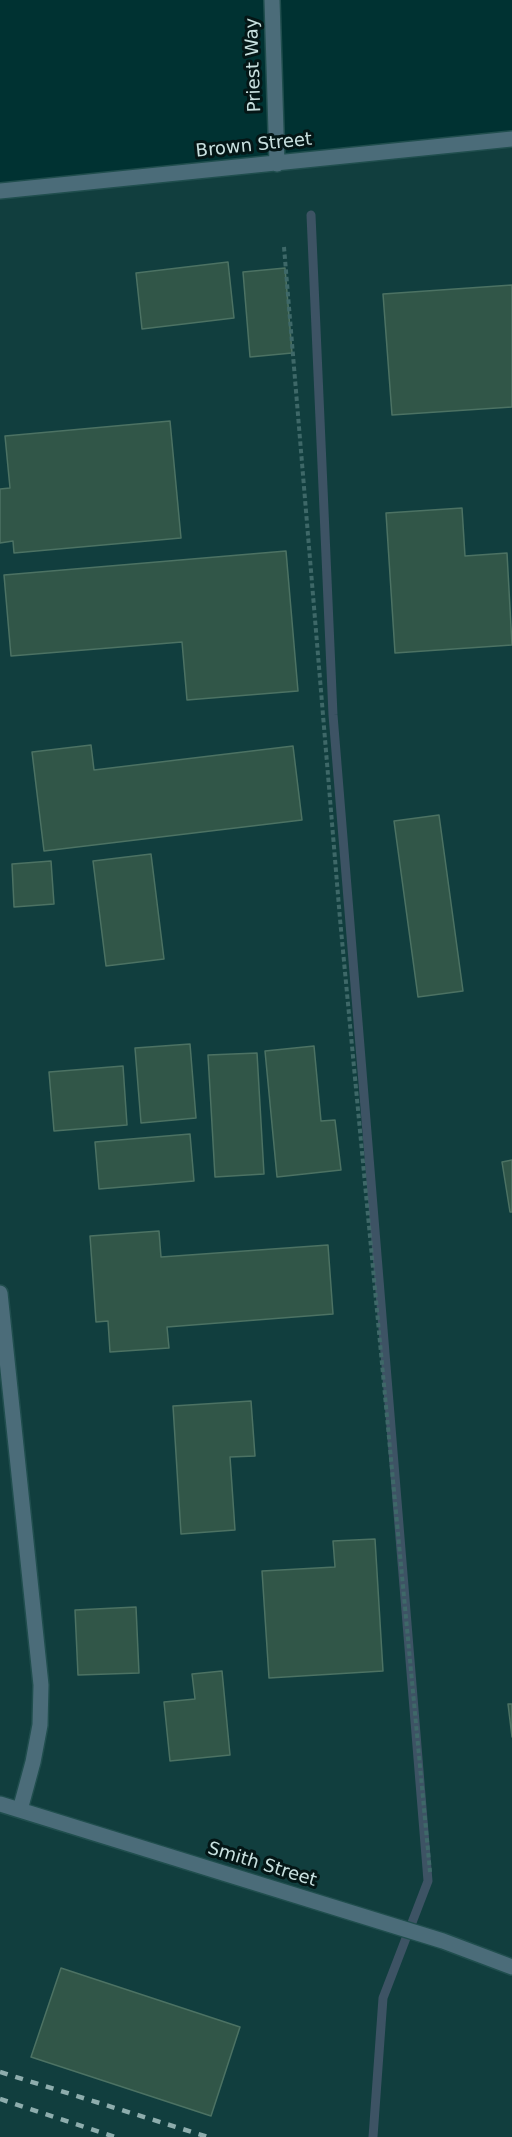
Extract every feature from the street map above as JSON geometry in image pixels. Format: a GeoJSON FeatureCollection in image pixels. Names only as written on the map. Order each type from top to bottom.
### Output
{"type":"FeatureCollection","features":[{"type":"Feature","properties":{"kind":"street","name":"Priest Way"},"geometry":{"type":"LineString","coordinates":[[272,0],[277,164]]}},
{"type":"Feature","properties":{"kind":"street","name":"Brown Street"},"geometry":{"type":"LineString","coordinates":[[0,190],[512,139]]}},
{"type":"Feature","properties":{"kind":"street"},"geometry":{"type":"LineString","coordinates":[[0,1293],[41,1685],[40,1725],[20,1810]]}},
{"type":"Feature","properties":{"kind":"street","name":"Smith Street"},"geometry":{"type":"LineString","coordinates":[[0,1804],[443,1941],[507,1964]]}},
{"type":"Feature","properties":{"kind":"path"},"geometry":{"type":"LineString","coordinates":[[284,247],[340,919],[430,1872]]}},
{"type":"Feature","properties":{"kind":"shaded area"},"geometry":{"type":"Polygon","coordinates":[[[512,139],[512,2137],[0,2137],[0,191],[512,139]]]}},
{"type":"Feature","properties":{"kind":"building"},"geometry":{"type":"Polygon","coordinates":[[[228,262],[234,318],[142,329],[136,273],[228,262]]]}},
{"type":"Feature","properties":{"kind":"building"},"geometry":{"type":"Polygon","coordinates":[[[285,268],[292,353],[250,357],[243,272],[285,268]]]}},
{"type":"Feature","properties":{"kind":"building"},"geometry":{"type":"Polygon","coordinates":[[[512,285],[512,407],[392,415],[383,294],[512,285]]]}},
{"type":"Feature","properties":{"kind":"building"},"geometry":{"type":"Polygon","coordinates":[[[170,421],[181,538],[14,553],[13,541],[0,543],[0,489],[10,488],[5,436],[170,421]]]}},
{"type":"Feature","properties":{"kind":"building"},"geometry":{"type":"Polygon","coordinates":[[[462,508],[465,556],[507,553],[512,645],[395,653],[386,513],[462,508]]]}},
{"type":"Feature","properties":{"kind":"building"},"geometry":{"type":"Polygon","coordinates":[[[286,551],[298,691],[187,700],[182,642],[11,656],[4,575],[286,551]]]}},
{"type":"Feature","properties":{"kind":"building"},"geometry":{"type":"Polygon","coordinates":[[[91,745],[94,770],[293,746],[302,820],[44,851],[32,752],[91,745]]]}},
{"type":"Feature","properties":{"kind":"building"},"geometry":{"type":"Polygon","coordinates":[[[439,815],[463,991],[418,997],[394,821],[439,815]]]}},
{"type":"Feature","properties":{"kind":"building"},"geometry":{"type":"Polygon","coordinates":[[[151,854],[164,959],[106,966],[93,861],[151,854]]]}},
{"type":"Feature","properties":{"kind":"building"},"geometry":{"type":"Polygon","coordinates":[[[51,861],[54,904],[14,907],[12,864],[51,861]]]}},
{"type":"Feature","properties":{"kind":"building"},"geometry":{"type":"Polygon","coordinates":[[[190,1044],[196,1118],[141,1123],[135,1048],[190,1044]]]}},
{"type":"Feature","properties":{"kind":"building"},"geometry":{"type":"Polygon","coordinates":[[[314,1046],[321,1121],[335,1120],[341,1170],[277,1177],[265,1051],[314,1046]]]}},
{"type":"Feature","properties":{"kind":"building"},"geometry":{"type":"Polygon","coordinates":[[[257,1053],[264,1174],[215,1177],[208,1055],[257,1053]]]}},
{"type":"Feature","properties":{"kind":"building"},"geometry":{"type":"Polygon","coordinates":[[[123,1066],[127,1125],[54,1131],[49,1072],[123,1066]]]}},
{"type":"Feature","properties":{"kind":"building"},"geometry":{"type":"Polygon","coordinates":[[[190,1134],[194,1181],[99,1189],[95,1142],[190,1134]]]}},
{"type":"Feature","properties":{"kind":"building"},"geometry":{"type":"Polygon","coordinates":[[[512,1160],[512,1212],[510,1212],[502,1162],[512,1160]]]}},
{"type":"Feature","properties":{"kind":"building"},"geometry":{"type":"Polygon","coordinates":[[[159,1231],[161,1257],[328,1245],[333,1314],[167,1327],[169,1348],[110,1352],[108,1321],[96,1322],[90,1236],[159,1231]]]}},
{"type":"Feature","properties":{"kind":"building"},"geometry":{"type":"Polygon","coordinates":[[[251,1401],[255,1456],[230,1457],[235,1530],[181,1534],[173,1406],[251,1401]]]}},
{"type":"Feature","properties":{"kind":"building"},"geometry":{"type":"Polygon","coordinates":[[[375,1539],[383,1671],[269,1678],[262,1571],[335,1567],[333,1541],[375,1539]]]}},
{"type":"Feature","properties":{"kind":"building"},"geometry":{"type":"Polygon","coordinates":[[[136,1607],[139,1673],[78,1675],[75,1610],[136,1607]]]}},
{"type":"Feature","properties":{"kind":"building"},"geometry":{"type":"Polygon","coordinates":[[[222,1671],[230,1755],[170,1761],[164,1702],[195,1699],[192,1674],[222,1671]]]}},
{"type":"Feature","properties":{"kind":"building"},"geometry":{"type":"Polygon","coordinates":[[[508,1704],[512,1704],[512,1737],[508,1704]]]}},
{"type":"Feature","properties":{"kind":"building"},"geometry":{"type":"Polygon","coordinates":[[[61,1968],[240,2027],[211,2116],[31,2057],[61,1968]]]}},
{"type":"Feature","properties":{"kind":"waterway"},"geometry":{"type":"LineString","coordinates":[[311,215],[333,715],[428,1881],[383,1998],[373,2137]]}},
{"type":"Feature","properties":{"kind":"railway"},"geometry":{"type":"LineString","coordinates":[[0,2072],[208,2137]]}},
{"type":"Feature","properties":{"kind":"railway"},"geometry":{"type":"LineString","coordinates":[[0,2099],[115,2137]]}}]}
